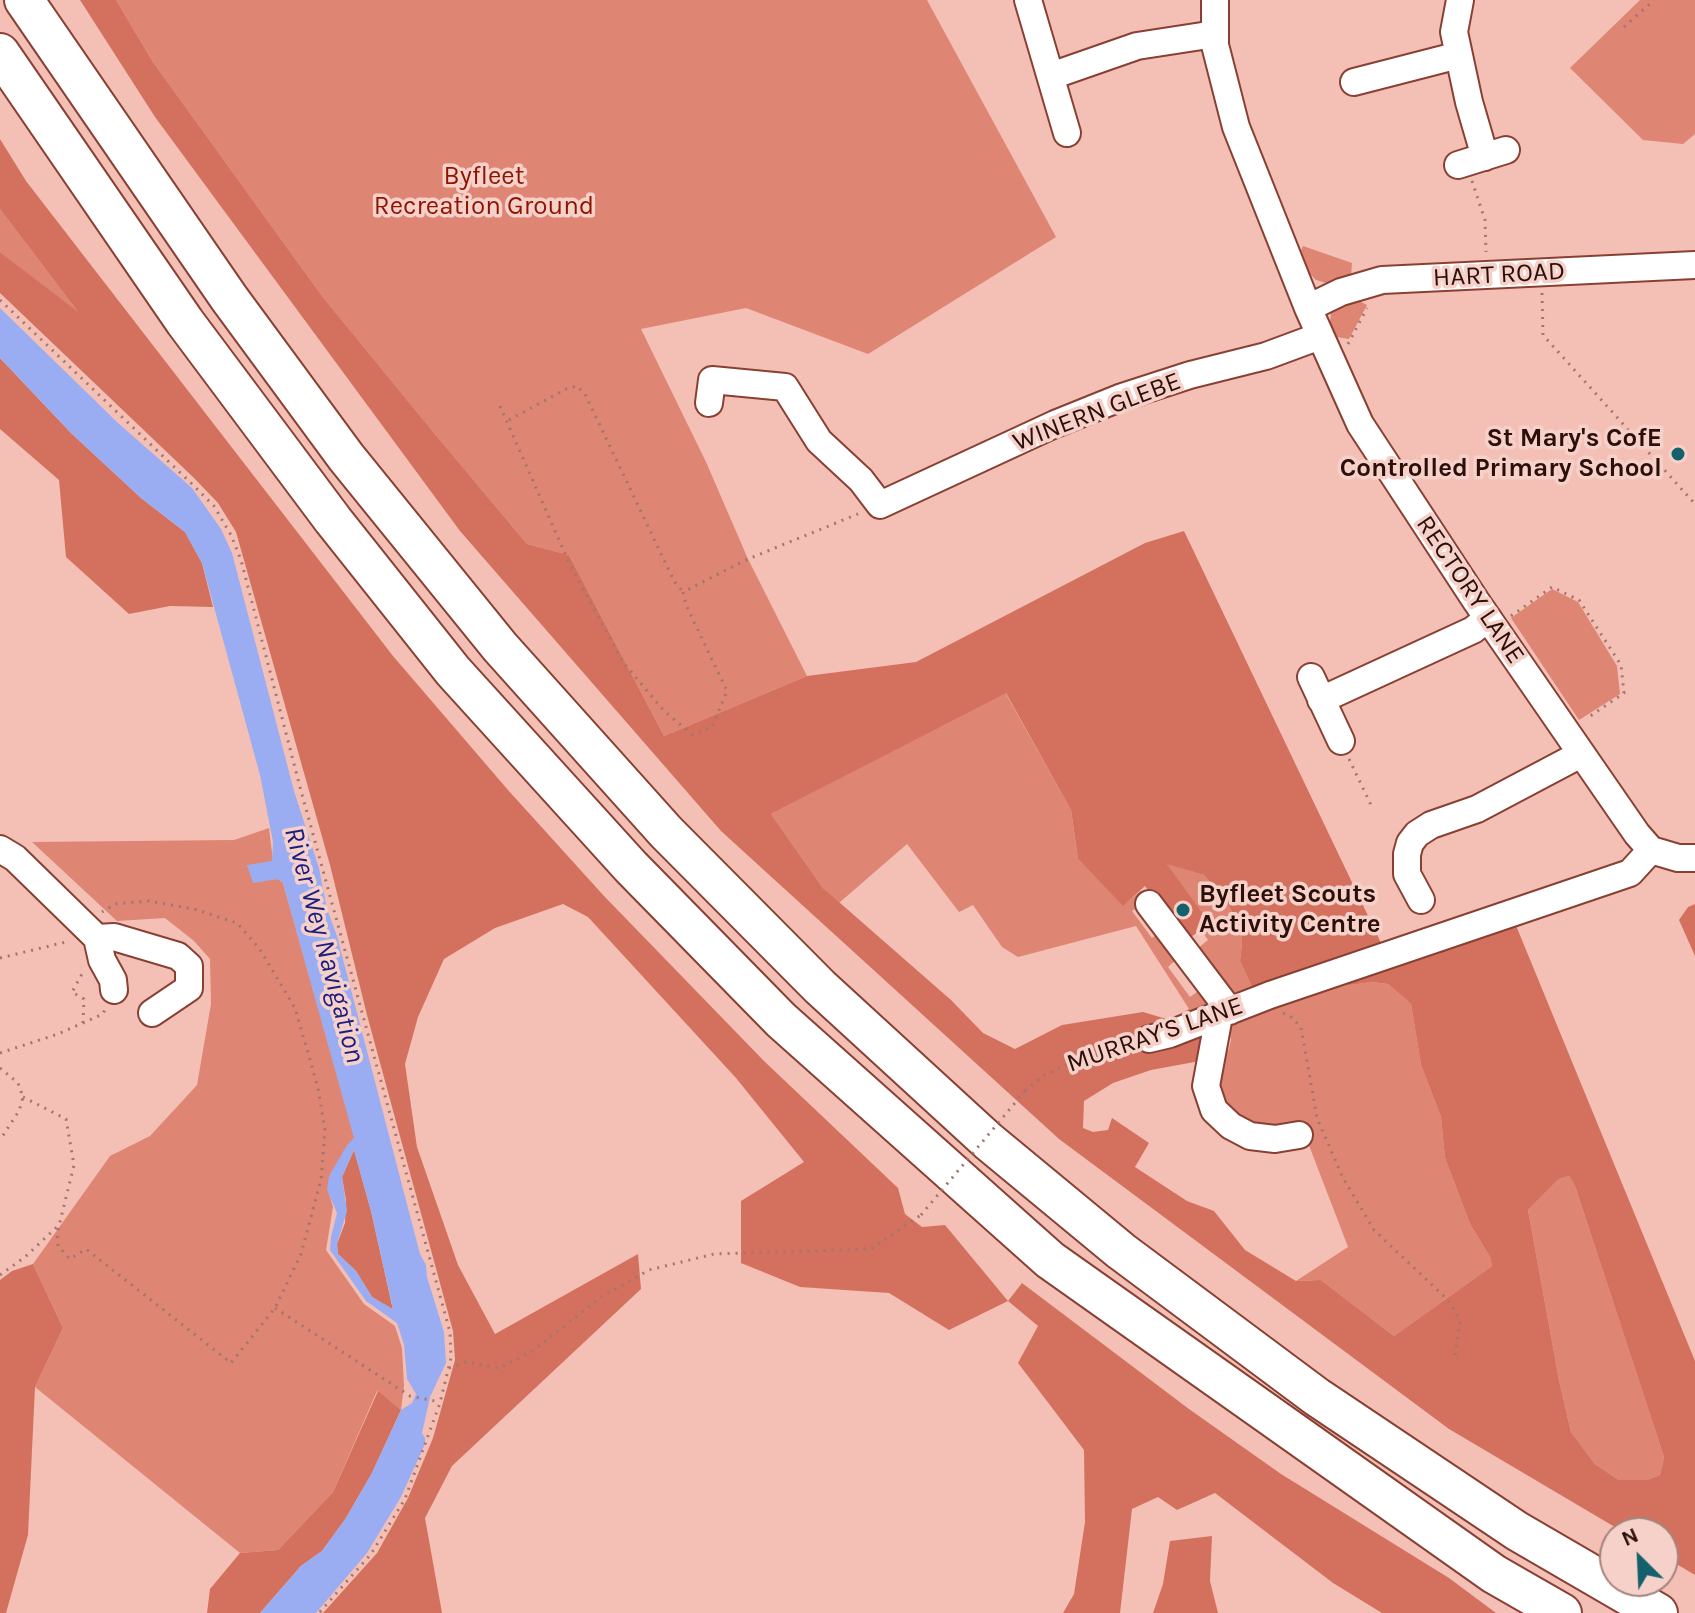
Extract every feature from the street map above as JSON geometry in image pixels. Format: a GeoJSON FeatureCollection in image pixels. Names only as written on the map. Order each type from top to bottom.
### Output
{"type":"FeatureCollection","features":[{"type":"Feature","properties":{"kind":"highway"},"geometry":{"type":"LineString","coordinates":[[24,0],[229,298],[346,457],[500,647],[634,798],[820,987],[988,1141],[1133,1261],[1342,1414],[1517,1531],[1658,1613]]}},
{"type":"Feature","properties":{"kind":"highway"},"geometry":{"type":"LineString","coordinates":[[0,53],[185,322],[333,520],[444,660],[631,867],[781,1020],[1050,1260],[1494,1574],[1562,1613]]}},
{"type":"Feature","properties":{"kind":"street"},"geometry":{"type":"LineString","coordinates":[[1028,0],[1067,133]]}},
{"type":"Feature","properties":{"kind":"street","name":"RECTORY LANE"},"geometry":{"type":"LineString","coordinates":[[1215,0],[1215,34],[1223,87],[1236,127],[1308,308],[1360,424],[1491,623],[1651,850]]}},
{"type":"Feature","properties":{"kind":"street"},"geometry":{"type":"LineString","coordinates":[[1460,0],[1454,32],[1479,159]]}},
{"type":"Feature","properties":{"kind":"street"},"geometry":{"type":"LineString","coordinates":[[1051,76],[1137,46],[1215,34]]}},
{"type":"Feature","properties":{"kind":"street"},"geometry":{"type":"LineString","coordinates":[[1354,82],[1459,55]]}},
{"type":"Feature","properties":{"kind":"street","name":"HART ROAD"},"geometry":{"type":"LineString","coordinates":[[1308,308],[1341,292],[1382,280],[1695,265]]}},
{"type":"Feature","properties":{"kind":"street","name":"WINERN GLEBE"},"geometry":{"type":"LineString","coordinates":[[880,505],[1055,424],[1122,397],[1190,375],[1266,356],[1325,346]]}},
{"type":"Feature","properties":{"kind":"street"},"geometry":{"type":"LineString","coordinates":[[711,384],[785,387],[819,441],[861,480],[880,505]]}},
{"type":"Feature","properties":{"kind":"street"},"geometry":{"type":"LineString","coordinates":[[1341,741],[1316,688],[1491,623]]}},
{"type":"Feature","properties":{"kind":"street"},"geometry":{"type":"LineString","coordinates":[[1421,900],[1407,874],[1407,854],[1417,834],[1431,825],[1477,809],[1574,743]]}},
{"type":"Feature","properties":{"kind":"street"},"geometry":{"type":"LineString","coordinates":[[0,849],[15,858],[91,933],[113,980],[114,990]]}},
{"type":"Feature","properties":{"kind":"street"},"geometry":{"type":"LineString","coordinates":[[1651,850],[1678,858],[1695,858]]}},
{"type":"Feature","properties":{"kind":"street","name":"MURRAY'S LANE"},"geometry":{"type":"LineString","coordinates":[[1149,1039],[1630,873],[1651,850]]}},
{"type":"Feature","properties":{"kind":"street"},"geometry":{"type":"LineString","coordinates":[[1149,904],[1225,1014],[1206,1086],[1214,1110],[1231,1126],[1250,1136],[1275,1139],[1299,1135]]}},
{"type":"Feature","properties":{"kind":"street"},"geometry":{"type":"LineString","coordinates":[[91,933],[178,956],[189,966],[189,988],[152,1013]]}},
{"type":"Feature","properties":{"kind":"path"},"geometry":{"type":"LineString","coordinates":[[1624,27],[1654,0]]}},
{"type":"Feature","properties":{"kind":"path"},"geometry":{"type":"LineString","coordinates":[[1479,159],[1487,275]]}},
{"type":"Feature","properties":{"kind":"path"},"geometry":{"type":"LineString","coordinates":[[1541,273],[1543,335],[1695,504]]}},
{"type":"Feature","properties":{"kind":"path"},"geometry":{"type":"LineString","coordinates":[[1325,346],[1345,350],[1382,280]]}},
{"type":"Feature","properties":{"kind":"path"},"geometry":{"type":"LineString","coordinates":[[0,300],[214,506],[231,535],[241,560],[450,1332],[449,1369],[427,1443],[405,1499],[371,1554],[319,1613]]}},
{"type":"Feature","properties":{"kind":"path"},"geometry":{"type":"LineString","coordinates":[[500,406],[570,565],[623,662],[664,711],[693,735],[712,727],[727,691],[686,605],[683,592],[662,558],[585,394],[577,386],[566,389],[508,421]]}},
{"type":"Feature","properties":{"kind":"path"},"geometry":{"type":"LineString","coordinates":[[683,592],[748,559],[880,505]]}},
{"type":"Feature","properties":{"kind":"path"},"geometry":{"type":"LineString","coordinates":[[1491,623],[1552,587],[1579,600],[1621,665],[1624,693],[1574,743]]}},
{"type":"Feature","properties":{"kind":"path"},"geometry":{"type":"LineString","coordinates":[[1341,741],[1372,807]]}},
{"type":"Feature","properties":{"kind":"path"},"geometry":{"type":"LineString","coordinates":[[0,958],[74,940],[91,933],[115,904],[149,901],[194,909],[237,923],[259,948],[295,1008],[318,1088],[325,1131],[321,1180],[301,1254],[275,1308],[231,1363],[86,1249],[70,1259],[58,1246],[57,1234],[74,1165],[66,1119],[23,1097]]}},
{"type":"Feature","properties":{"kind":"path"},"geometry":{"type":"LineString","coordinates":[[83,1023],[84,999],[72,992],[86,964]]}},
{"type":"Feature","properties":{"kind":"path"},"geometry":{"type":"LineString","coordinates":[[0,1053],[58,1034],[103,1014],[114,990]]}},
{"type":"Feature","properties":{"kind":"path"},"geometry":{"type":"LineString","coordinates":[[1283,1013],[1301,1027],[1317,1118],[1343,1178],[1374,1230],[1448,1300],[1460,1321],[1455,1357]]}},
{"type":"Feature","properties":{"kind":"path","name":"MURRAY'S LANE"},"geometry":{"type":"LineString","coordinates":[[449,1369],[466,1362],[499,1368],[533,1351],[601,1297],[649,1270],[714,1254],[871,1249],[921,1215],[1025,1091],[1045,1075],[1072,1062],[1149,1039]]}},
{"type":"Feature","properties":{"kind":"path"},"geometry":{"type":"LineString","coordinates":[[0,1068],[18,1083],[23,1097],[19,1111],[0,1140]]}},
{"type":"Feature","properties":{"kind":"path"},"geometry":{"type":"LineString","coordinates":[[0,1275],[25,1257],[59,1225]]}},
{"type":"Feature","properties":{"kind":"path"},"geometry":{"type":"LineString","coordinates":[[275,1308],[410,1396],[435,1401]]}},
{"type":"Feature","properties":{"kind":"green space","name":"Byfleet Recreation Ground"},"geometry":{"type":"Polygon","coordinates":[[[116,0],[927,0],[1056,237],[868,354],[746,308],[641,329],[706,462],[748,559],[807,676],[664,736],[569,555],[527,544],[322,296],[153,62],[116,0]]]}},
{"type":"Feature","properties":{"kind":"green space"},"geometry":{"type":"Polygon","coordinates":[[[1640,0],[1695,0],[1695,134],[1683,144],[1643,140],[1570,68],[1640,0]]]}},
{"type":"Feature","properties":{"kind":"green space"},"geometry":{"type":"Polygon","coordinates":[[[0,209],[81,316],[0,252],[0,209]]]}},
{"type":"Feature","properties":{"kind":"green space"},"geometry":{"type":"Polygon","coordinates":[[[1303,246],[1352,263],[1351,276],[1330,284],[1316,280],[1310,274],[1301,251],[1303,246]]]}},
{"type":"Feature","properties":{"kind":"green space"},"geometry":{"type":"Polygon","coordinates":[[[1354,298],[1367,305],[1349,339],[1337,337],[1330,323],[1331,312],[1335,305],[1354,298]]]}},
{"type":"Feature","properties":{"kind":"green space"},"geometry":{"type":"Polygon","coordinates":[[[1552,589],[1578,602],[1617,666],[1620,694],[1579,720],[1511,618],[1552,589]]]}},
{"type":"Feature","properties":{"kind":"green space"},"geometry":{"type":"Polygon","coordinates":[[[1005,692],[1071,810],[1078,859],[1123,905],[1141,891],[1147,900],[1132,911],[1152,938],[1162,931],[1180,956],[1168,967],[1190,997],[1201,989],[1209,1000],[1206,1006],[1197,1011],[1189,1009],[1136,926],[1018,957],[1002,947],[973,905],[959,912],[907,844],[839,903],[823,888],[771,814],[1005,692]]]}},
{"type":"Feature","properties":{"kind":"green space"},"geometry":{"type":"Polygon","coordinates":[[[269,828],[273,861],[247,866],[265,880],[278,879],[283,883],[355,1139],[328,1190],[333,1207],[326,1250],[364,1304],[395,1326],[402,1348],[404,1386],[401,1410],[377,1391],[333,1492],[278,1550],[240,1553],[35,1387],[63,1328],[33,1264],[110,1156],[150,1136],[197,1085],[211,1004],[210,959],[194,941],[165,918],[117,921],[32,842],[234,840],[269,828]]]}},
{"type":"Feature","properties":{"kind":"green space"},"geometry":{"type":"Polygon","coordinates":[[[1166,863],[1204,875],[1227,903],[1240,926],[1240,961],[1252,987],[1230,996],[1197,949],[1208,940],[1201,930],[1209,924],[1166,863]]]}},
{"type":"Feature","properties":{"kind":"green space"},"geometry":{"type":"Polygon","coordinates":[[[1372,982],[1388,984],[1411,1004],[1421,1065],[1441,1117],[1445,1158],[1470,1224],[1490,1257],[1492,1266],[1394,1336],[1321,1280],[1296,1281],[1348,1247],[1302,1127],[1249,1129],[1216,1098],[1220,1061],[1229,1049],[1231,1040],[1228,1019],[1342,986],[1372,982]]]}},
{"type":"Feature","properties":{"kind":"green space"},"geometry":{"type":"Polygon","coordinates":[[[1569,1176],[1575,1186],[1664,1457],[1660,1475],[1647,1480],[1619,1480],[1595,1464],[1571,1432],[1528,1210],[1559,1179],[1569,1176]]]}},
{"type":"Feature","properties":{"kind":"shaded area"},"geometry":{"type":"Polygon","coordinates":[[[80,0],[116,0],[153,62],[322,296],[527,544],[569,555],[664,736],[807,676],[916,662],[1145,543],[1184,531],[1381,943],[1508,906],[1695,1361],[1695,1575],[1679,1566],[1679,1517],[1599,1518],[1449,1429],[1059,1139],[721,831],[460,531],[155,117],[80,0]],[[1006,693],[771,814],[823,888],[951,1000],[983,1033],[1015,1049],[1062,1025],[1143,1012],[1170,1020],[1189,1009],[1197,1011],[1206,1006],[1210,998],[1230,996],[1252,987],[1240,961],[1240,926],[1227,903],[1204,875],[1167,864],[1210,924],[1185,941],[1145,886],[1123,906],[1078,859],[1071,810],[1006,693]],[[1372,982],[1342,986],[1228,1019],[1200,1061],[1151,1070],[1113,1083],[1084,1101],[1083,1128],[1093,1132],[1108,1130],[1112,1118],[1149,1143],[1135,1167],[1187,1201],[1214,1211],[1245,1250],[1296,1281],[1321,1280],[1394,1336],[1492,1266],[1490,1257],[1470,1224],[1445,1158],[1441,1117],[1421,1065],[1411,1004],[1388,984],[1372,982]],[[1569,1176],[1559,1179],[1528,1210],[1571,1432],[1595,1464],[1619,1480],[1647,1480],[1660,1475],[1664,1457],[1575,1186],[1569,1176]]]}},
{"type":"Feature","properties":{"kind":"shaded area"},"geometry":{"type":"Polygon","coordinates":[[[0,139],[26,181],[393,656],[508,790],[604,896],[764,1061],[898,1188],[905,1214],[922,1227],[945,1225],[1008,1301],[949,1330],[889,1293],[800,1287],[741,1263],[741,1201],[804,1162],[736,1078],[588,917],[563,904],[495,928],[444,959],[418,1017],[405,1064],[417,1147],[458,1265],[495,1334],[638,1254],[641,1289],[452,1466],[425,1518],[442,1613],[323,1613],[377,1553],[408,1498],[433,1438],[455,1360],[453,1331],[367,1015],[330,865],[236,532],[218,503],[194,478],[0,293],[0,252],[78,312],[0,209],[0,139]]]}},
{"type":"Feature","properties":{"kind":"shaded area"},"geometry":{"type":"Polygon","coordinates":[[[0,358],[71,433],[141,498],[185,532],[202,563],[213,607],[170,606],[129,614],[66,557],[59,480],[0,429],[0,358]]]}},
{"type":"Feature","properties":{"kind":"shaded area"},"geometry":{"type":"Polygon","coordinates":[[[1695,904],[1695,956],[1679,920],[1688,907],[1695,904]]]}},
{"type":"Feature","properties":{"kind":"shaded area"},"geometry":{"type":"Polygon","coordinates":[[[354,1150],[393,1310],[372,1297],[356,1271],[338,1254],[337,1244],[345,1223],[346,1200],[342,1177],[354,1150]]]}},
{"type":"Feature","properties":{"kind":"shaded area"},"geometry":{"type":"Polygon","coordinates":[[[33,1264],[63,1328],[35,1387],[28,1535],[6,1613],[0,1613],[0,1280],[12,1271],[33,1264]]]}},
{"type":"Feature","properties":{"kind":"shaded area"},"geometry":{"type":"Polygon","coordinates":[[[1022,1283],[1281,1474],[1449,1578],[1496,1613],[1382,1613],[1333,1583],[1215,1493],[1177,1510],[1158,1497],[1132,1509],[1120,1613],[1063,1613],[1074,1594],[1085,1522],[1084,1450],[1018,1363],[1038,1326],[1008,1301],[1022,1283]]]}},
{"type":"Feature","properties":{"kind":"shaded area"},"geometry":{"type":"Polygon","coordinates":[[[378,1391],[401,1410],[372,1473],[322,1551],[301,1566],[260,1613],[207,1613],[210,1589],[240,1553],[278,1550],[333,1492],[378,1391]]]}},
{"type":"Feature","properties":{"kind":"shaded area"},"geometry":{"type":"Polygon","coordinates":[[[1212,1536],[1210,1581],[1218,1613],[1153,1613],[1163,1584],[1170,1541],[1212,1536]]]}},
{"type":"Feature","properties":{"kind":"water","name":"River Wey Navigation"},"geometry":{"type":"Polygon","coordinates":[[[0,308],[118,423],[192,488],[221,529],[232,553],[294,791],[319,868],[327,909],[337,936],[420,1254],[426,1265],[444,1332],[446,1363],[430,1397],[422,1433],[425,1444],[401,1497],[367,1553],[316,1613],[260,1613],[301,1566],[322,1551],[346,1518],[372,1473],[401,1410],[412,1403],[416,1394],[407,1379],[404,1345],[397,1323],[366,1301],[330,1250],[337,1213],[327,1190],[329,1176],[354,1138],[283,883],[278,879],[253,883],[247,865],[272,861],[273,842],[260,775],[202,563],[185,532],[141,498],[71,433],[0,358],[0,308]],[[354,1150],[342,1177],[347,1211],[337,1244],[338,1254],[356,1271],[372,1297],[393,1309],[354,1150]]]}},
{"type":"Feature","properties":{"kind":"place","name":"St Mary's CofE Controlled Primary School"},"geometry":{"type":"Point","coordinates":[1678,454]}},
{"type":"Feature","properties":{"kind":"place","name":"Byfleet Scouts Activity Centre"},"geometry":{"type":"Point","coordinates":[1183,910]}}]}
